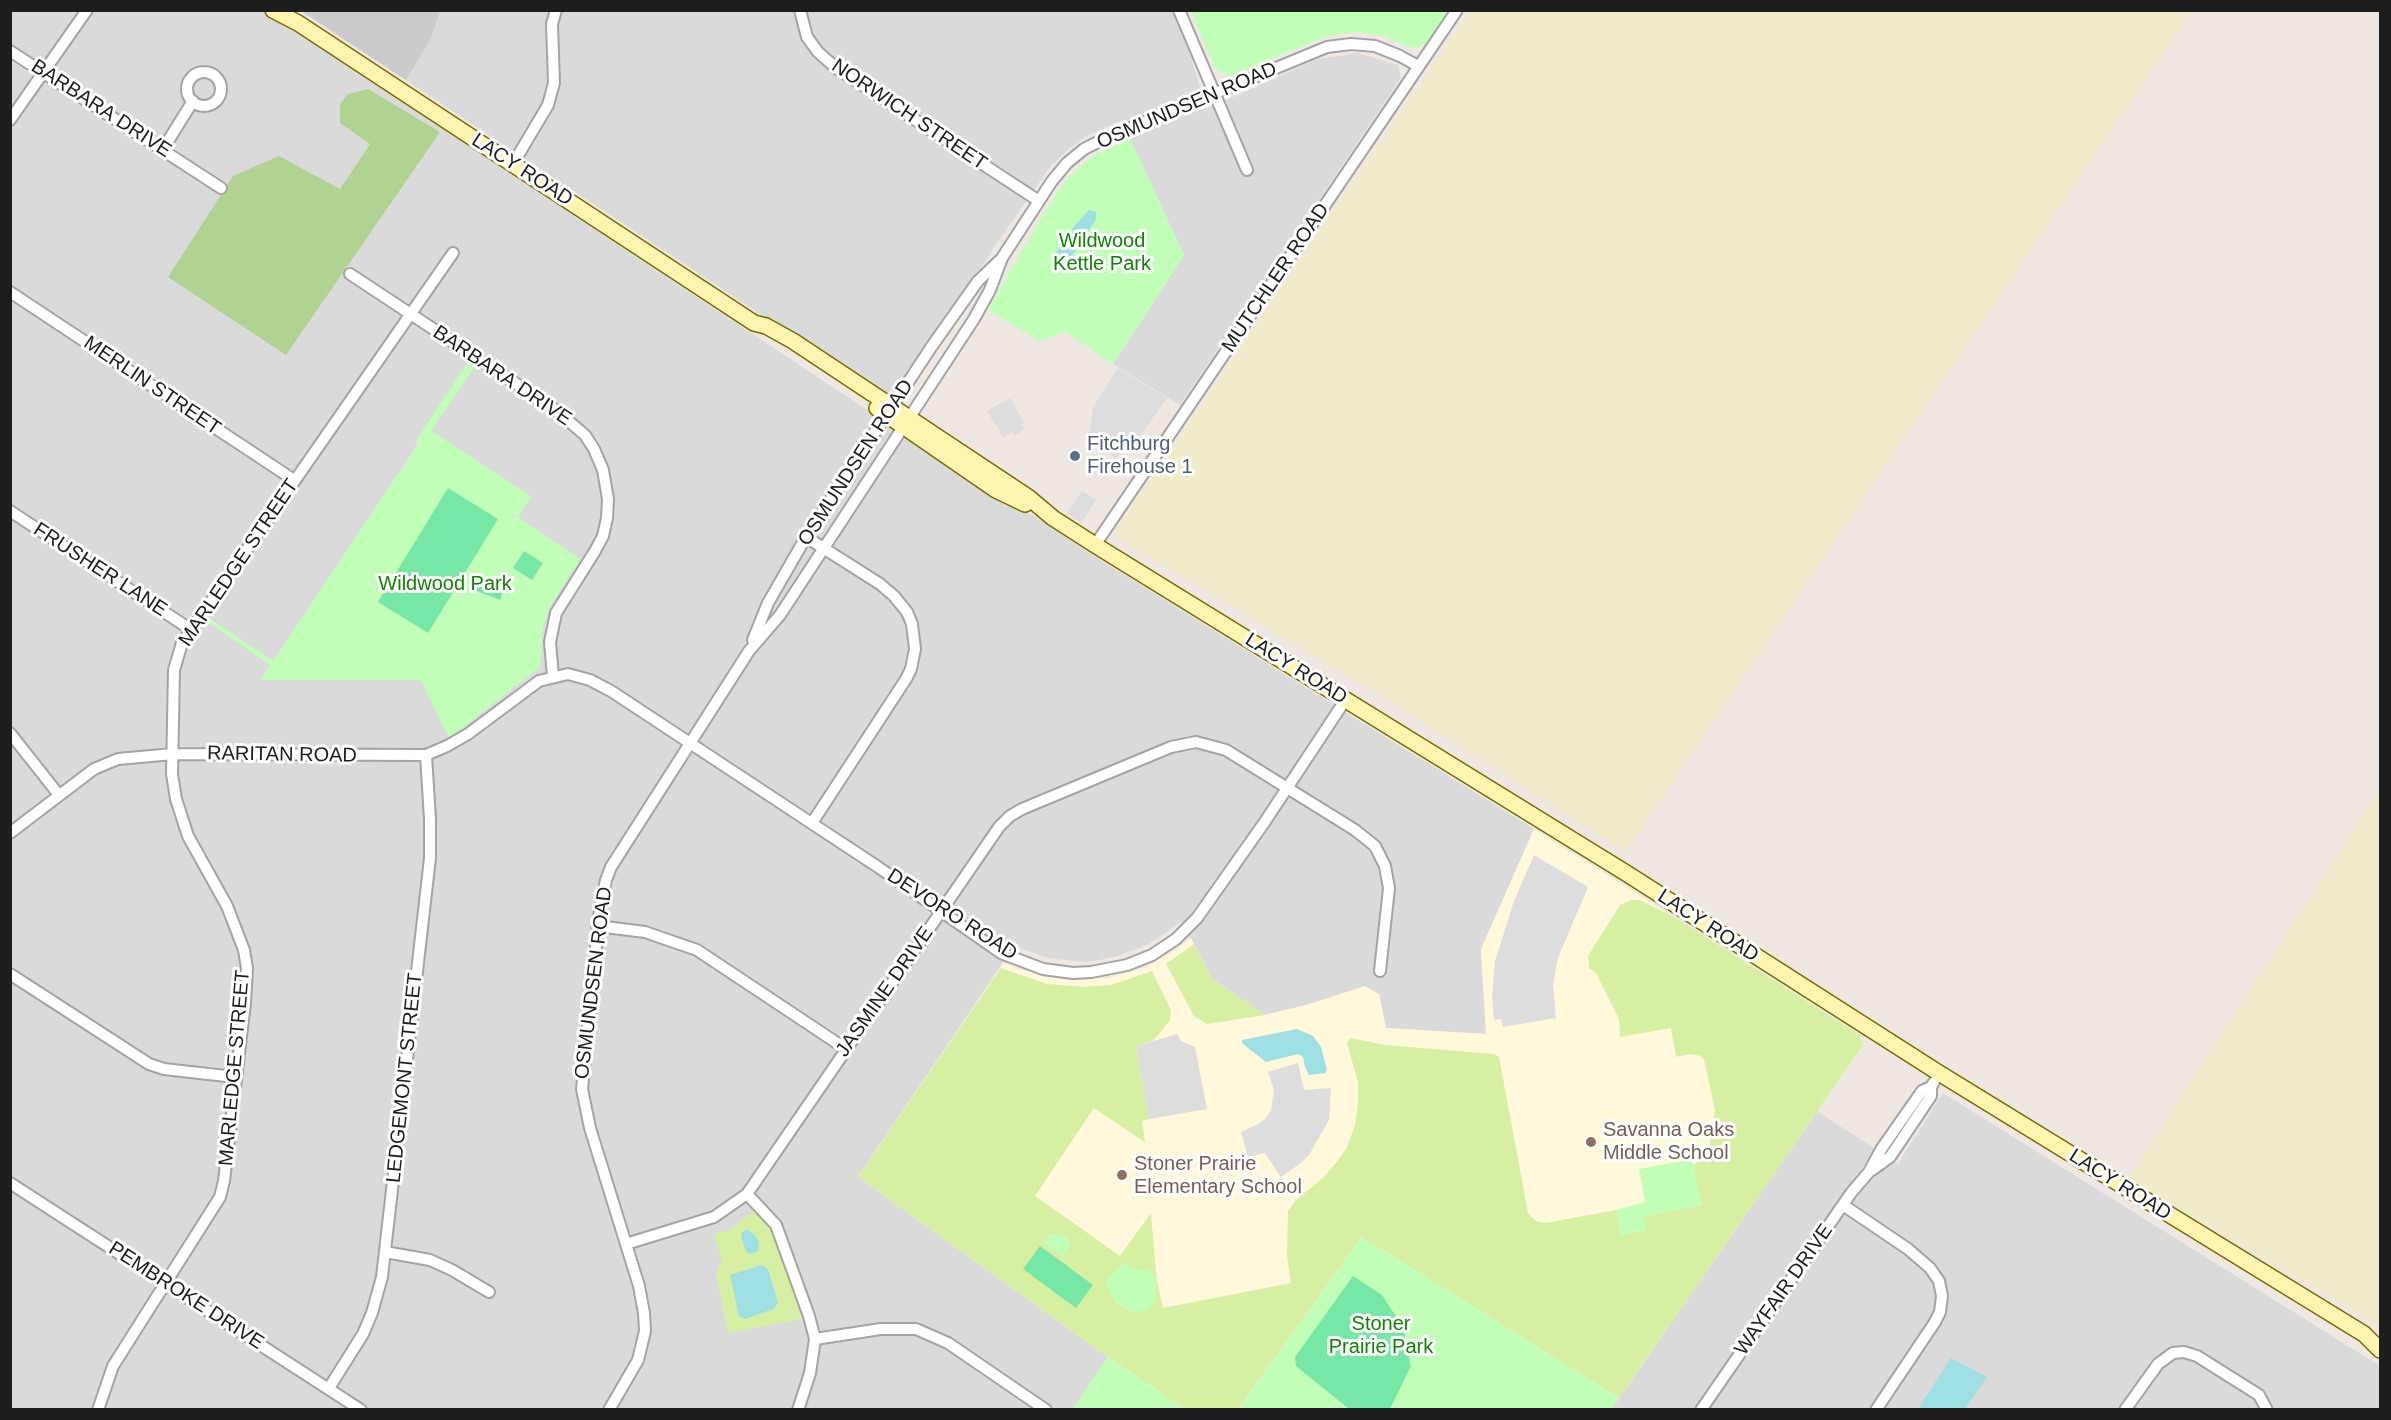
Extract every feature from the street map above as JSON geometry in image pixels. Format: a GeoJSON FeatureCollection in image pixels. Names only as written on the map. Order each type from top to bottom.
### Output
{"type":"FeatureCollection","features":[{"type":"Feature","properties":{"kind":"street"},"geometry":{"type":"LineString","coordinates":[[10,120],[87,10]]}},
{"type":"Feature","properties":{"kind":"street","name":"LACY ROAD"},"geometry":{"type":"LineString","coordinates":[[273,10],[287,14],[754,323],[765,326],[793,341],[906,422],[1028,497],[1053,518],[1095,545],[1626,873],[1939,1073],[2364,1334],[2380,1350]]}},
{"type":"Feature","properties":{"kind":"street"},"geometry":{"type":"LineString","coordinates":[[513,164],[548,105],[554,83],[552,24],[556,10]]}},
{"type":"Feature","properties":{"kind":"street","name":"NORWICH STREET"},"geometry":{"type":"LineString","coordinates":[[800,10],[807,37],[818,52],[836,68],[1039,201]]}},
{"type":"Feature","properties":{"kind":"street"},"geometry":{"type":"LineString","coordinates":[[1179,10],[1247,170]]}},
{"type":"Feature","properties":{"kind":"street","name":"MUTCHLER ROAD"},"geometry":{"type":"LineString","coordinates":[[1095,545],[1457,10]]}},
{"type":"Feature","properties":{"kind":"street","name":"OSMUNDSEN ROAD"},"geometry":{"type":"LineString","coordinates":[[609,1410],[638,1360],[645,1331],[639,1286],[590,1128],[582,1089],[597,926],[603,892],[611,867],[749,651],[780,615],[822,547],[959,343],[990,290],[1002,258],[1067,163],[1084,149],[1327,47],[1375,46],[1393,52],[1418,66]]}},
{"type":"Feature","properties":{"kind":"street","name":"BARBARA DRIVE"},"geometry":{"type":"LineString","coordinates":[[10,51],[221,188]]}},
{"type":"Feature","properties":{"kind":"street"},"geometry":{"type":"LineString","coordinates":[[162,149],[193,101]]}},
{"type":"Feature","properties":{"kind":"street","name":"MARLEDGE STREET"},"geometry":{"type":"LineString","coordinates":[[98,1410],[113,1365],[220,1197],[224,1181],[245,1003],[247,968],[244,950],[227,906],[188,836],[178,812],[172,774],[174,670],[182,643],[453,253]]}},
{"type":"Feature","properties":{"kind":"street","name":"OSMUNDSEN ROAD"},"geometry":{"type":"LineString","coordinates":[[749,651],[768,603],[806,537],[942,332],[978,281],[1002,258]]}},
{"type":"Feature","properties":{"kind":"street","name":"BARBARA DRIVE"},"geometry":{"type":"LineString","coordinates":[[350,274],[553,408],[585,435],[603,470],[608,499],[603,536],[556,613],[550,642],[553,676]]}},
{"type":"Feature","properties":{"kind":"street","name":"MERLIN STREET"},"geometry":{"type":"LineString","coordinates":[[10,292],[294,480]]}},
{"type":"Feature","properties":{"kind":"street"},"geometry":{"type":"LineString","coordinates":[[942,332],[959,343]]}},
{"type":"Feature","properties":{"kind":"street","name":"FRUSHER LANE"},"geometry":{"type":"LineString","coordinates":[[10,511],[190,629]]}},
{"type":"Feature","properties":{"kind":"street"},"geometry":{"type":"LineString","coordinates":[[806,537],[880,584],[894,596],[907,612],[912,624],[915,651],[906,679],[812,823]]}},
{"type":"Feature","properties":{"kind":"street","name":"DEVORO ROAD"},"geometry":{"type":"LineString","coordinates":[[553,676],[568,674],[590,680],[611,691],[812,823],[1001,952],[1043,969],[1072,973],[1091,972],[1134,963],[1163,948],[1197,918],[1288,788],[1346,699]]}},
{"type":"Feature","properties":{"kind":"street","name":"RARITAN ROAD"},"geometry":{"type":"LineString","coordinates":[[10,833],[94,769],[118,759],[173,754],[426,756],[461,738],[527,688],[553,676]]}},
{"type":"Feature","properties":{"kind":"street"},"geometry":{"type":"LineString","coordinates":[[10,733],[59,795]]}},
{"type":"Feature","properties":{"kind":"street","name":"JASMINE DRIVE"},"geometry":{"type":"LineString","coordinates":[[626,1244],[714,1217],[747,1194],[999,827],[1010,816],[1171,747],[1196,742],[1218,747],[1355,830],[1375,846],[1387,874],[1389,888],[1380,971]]}},
{"type":"Feature","properties":{"kind":"street","name":"LEDGEMONT STREET"},"geometry":{"type":"LineString","coordinates":[[329,1388],[363,1334],[372,1313],[382,1277],[430,858],[426,756]]}},
{"type":"Feature","properties":{"kind":"street"},"geometry":{"type":"LineString","coordinates":[[597,926],[645,932],[697,951],[846,1049]]}},
{"type":"Feature","properties":{"kind":"street"},"geometry":{"type":"LineString","coordinates":[[10,974],[149,1064],[164,1069],[235,1077]]}},
{"type":"Feature","properties":{"kind":"street","name":"WAYFAIR DRIVE"},"geometry":{"type":"LineString","coordinates":[[1701,1410],[1843,1205],[1869,1172],[1890,1157],[1930,1096],[1931,1087],[1939,1073]]}},
{"type":"Feature","properties":{"kind":"street","name":"PEMBROKE DRIVE"},"geometry":{"type":"LineString","coordinates":[[10,1183],[361,1410]]}},
{"type":"Feature","properties":{"kind":"street"},"geometry":{"type":"LineString","coordinates":[[747,1194],[776,1224],[781,1234],[815,1339],[810,1373],[798,1410]]}},
{"type":"Feature","properties":{"kind":"street"},"geometry":{"type":"LineString","coordinates":[[1843,1205],[1908,1249],[1930,1268],[1939,1281],[1942,1296],[1940,1312],[1935,1322],[1876,1410]]}},
{"type":"Feature","properties":{"kind":"street"},"geometry":{"type":"LineString","coordinates":[[385,1252],[430,1260],[489,1292]]}},
{"type":"Feature","properties":{"kind":"street"},"geometry":{"type":"LineString","coordinates":[[815,1339],[881,1329],[916,1329],[948,1343],[1046,1410]]}},
{"type":"Feature","properties":{"kind":"street","name":"LACY ROAD"},"geometry":{"type":"LineString","coordinates":[[2364,1334],[2380,1336]]}},
{"type":"Feature","properties":{"kind":"street"},"geometry":{"type":"LineString","coordinates":[[2125,1410],[2158,1364],[2173,1353],[2184,1352],[2197,1356],[2259,1395],[2267,1410]]}},
{"type":"Feature","properties":{"kind":"shaded area"},"geometry":{"type":"Polygon","coordinates":[[[10,11],[264,11],[993,493],[1036,517],[1089,553],[1534,829],[1481,949],[1486,1034],[1386,1028],[1379,994],[1306,1005],[1265,1015],[1212,979],[1181,922],[1149,944],[1118,956],[1099,960],[1084,962],[1048,958],[1014,946],[858,1177],[1108,1357],[1073,1409],[11,1409],[10,11]]]}},
{"type":"Feature","properties":{"kind":"shaded area"},"geometry":{"type":"Polygon","coordinates":[[[301,11],[1178,11],[1206,109],[1318,59],[1358,53],[1398,65],[1401,78],[1180,405],[1113,364],[1184,255],[1121,121],[1085,137],[1050,167],[997,243],[899,397],[877,391],[301,11]]]}},
{"type":"Feature","properties":{"kind":"shaded area"},"geometry":{"type":"Polygon","coordinates":[[[301,11],[440,11],[431,38],[406,80],[301,11]]]}},
{"type":"Feature","properties":{"kind":"shaded area"},"geometry":{"type":"Polygon","coordinates":[[[1470,11],[2192,11],[1626,852],[1386,699],[1119,539],[1116,530],[1470,11]]]}},
{"type":"Feature","properties":{"kind":"shaded area"},"geometry":{"type":"Polygon","coordinates":[[[1118,368],[1167,398],[1138,439],[1116,458],[1085,438],[1090,431],[1093,407],[1118,368]]]}},
{"type":"Feature","properties":{"kind":"shaded area"},"geometry":{"type":"Polygon","coordinates":[[[1010,398],[1024,422],[1021,424],[1025,430],[1014,435],[1012,432],[1003,437],[987,411],[1010,398]]]}},
{"type":"Feature","properties":{"kind":"shaded area"},"geometry":{"type":"Polygon","coordinates":[[[1082,491],[1096,500],[1081,523],[1067,513],[1082,491]]]}},
{"type":"Feature","properties":{"kind":"shaded area"},"geometry":{"type":"Polygon","coordinates":[[[2380,789],[2380,1326],[2128,1179],[2380,789]]]}},
{"type":"Feature","properties":{"kind":"shaded area"},"geometry":{"type":"Polygon","coordinates":[[[1534,829],[1860,1035],[1863,1045],[1619,1398],[1362,1237],[1238,1409],[1185,1409],[1108,1357],[858,1177],[1004,963],[1017,969],[1065,980],[1108,978],[1146,967],[1176,950],[1191,938],[1212,979],[1265,1015],[1306,1005],[1365,986],[1379,994],[1386,1028],[1486,1034],[1481,949],[1534,829]]]}},
{"type":"Feature","properties":{"kind":"shaded area"},"geometry":{"type":"Polygon","coordinates":[[[1534,855],[1588,887],[1558,958],[1553,984],[1556,1018],[1503,1027],[1501,1019],[1494,1020],[1492,998],[1495,961],[1514,901],[1534,855]]]}},
{"type":"Feature","properties":{"kind":"shaded area"},"geometry":{"type":"Polygon","coordinates":[[[1177,1034],[1181,1041],[1195,1047],[1207,1109],[1149,1119],[1136,1046],[1177,1034]]]}},
{"type":"Feature","properties":{"kind":"shaded area"},"geometry":{"type":"Polygon","coordinates":[[[1298,1063],[1304,1090],[1331,1088],[1329,1120],[1309,1155],[1281,1177],[1265,1153],[1248,1157],[1241,1132],[1258,1124],[1271,1110],[1274,1090],[1268,1072],[1298,1063]]]}},
{"type":"Feature","properties":{"kind":"shaded area"},"geometry":{"type":"Polygon","coordinates":[[[1943,1093],[2380,1366],[2380,1409],[1611,1410],[1817,1111],[1898,1164],[1943,1093]]]}},
{"type":"Feature","properties":{"kind":"green space"},"geometry":{"type":"Polygon","coordinates":[[[1191,11],[1450,11],[1430,39],[1419,48],[1408,47],[1384,36],[1355,32],[1325,37],[1230,76],[1215,68],[1191,11]]]}},
{"type":"Feature","properties":{"kind":"green space"},"geometry":{"type":"Polygon","coordinates":[[[368,89],[440,132],[286,355],[168,277],[233,176],[279,156],[340,189],[370,144],[340,123],[340,104],[348,94],[368,89]]]}},
{"type":"Feature","properties":{"kind":"green space","name":"Wildwood Kettle Park"},"geometry":{"type":"Polygon","coordinates":[[[1130,139],[1184,255],[1113,364],[1065,332],[1039,341],[988,310],[1045,211],[1069,176],[1094,155],[1130,139]]]}},
{"type":"Feature","properties":{"kind":"green space","name":"Wildwood Park"},"geometry":{"type":"Polygon","coordinates":[[[468,362],[475,366],[431,431],[531,496],[518,517],[580,559],[547,614],[543,628],[540,667],[449,738],[421,680],[261,680],[270,665],[208,622],[211,619],[273,661],[418,444],[415,442],[468,362]]]}},
{"type":"Feature","properties":{"kind":"green space"},"geometry":{"type":"Polygon","coordinates":[[[448,488],[498,519],[428,633],[378,602],[448,488]]]}},
{"type":"Feature","properties":{"kind":"green space"},"geometry":{"type":"Polygon","coordinates":[[[524,551],[543,563],[532,580],[513,568],[524,551]]]}},
{"type":"Feature","properties":{"kind":"green space"},"geometry":{"type":"Polygon","coordinates":[[[480,576],[505,586],[500,600],[474,590],[480,576]]]}},
{"type":"Feature","properties":{"kind":"green space"},"geometry":{"type":"Polygon","coordinates":[[[1631,900],[1640,900],[1674,917],[1860,1035],[1863,1045],[1619,1398],[1362,1237],[1238,1409],[1185,1409],[1108,1357],[858,1177],[1001,968],[1047,984],[1083,987],[1111,985],[1152,971],[1171,1010],[1170,1020],[1154,1040],[1136,1046],[1149,1119],[1142,1121],[1145,1141],[1094,1108],[1035,1196],[1120,1256],[1151,1213],[1157,1282],[1163,1308],[1291,1283],[1287,1257],[1288,1211],[1295,1201],[1325,1176],[1336,1163],[1347,1147],[1355,1125],[1358,1082],[1347,1043],[1350,1038],[1385,1045],[1494,1054],[1499,1057],[1528,1213],[1536,1221],[1546,1223],[1616,1210],[1621,1235],[1644,1216],[1701,1205],[1693,1165],[1705,1157],[1710,1143],[1715,1110],[1704,1060],[1701,1056],[1690,1054],[1676,1057],[1671,1028],[1620,1037],[1619,1019],[1596,973],[1589,968],[1588,956],[1620,905],[1631,900]],[[1126,1264],[1116,1303],[1130,1311],[1155,1301],[1156,1279],[1126,1264]]]}},
{"type":"Feature","properties":{"kind":"green space"},"geometry":{"type":"Polygon","coordinates":[[[1194,944],[1212,979],[1265,1015],[1207,1024],[1194,1016],[1166,964],[1194,944]]]}},
{"type":"Feature","properties":{"kind":"green space"},"geometry":{"type":"Polygon","coordinates":[[[1692,1159],[1701,1205],[1644,1216],[1647,1230],[1621,1236],[1616,1210],[1645,1202],[1639,1169],[1692,1159]]]}},
{"type":"Feature","properties":{"kind":"green space"},"geometry":{"type":"Polygon","coordinates":[[[753,1212],[769,1227],[777,1243],[802,1319],[728,1333],[716,1274],[722,1260],[714,1235],[731,1229],[753,1212]]]}},
{"type":"Feature","properties":{"kind":"green space"},"geometry":{"type":"Polygon","coordinates":[[[1050,1234],[1064,1235],[1069,1240],[1071,1244],[1062,1257],[1043,1242],[1050,1234]]]}},
{"type":"Feature","properties":{"kind":"green space","name":"Stoner Prairie Park"},"geometry":{"type":"Polygon","coordinates":[[[1362,1237],[1619,1398],[1611,1410],[1238,1410],[1362,1237]]]}},
{"type":"Feature","properties":{"kind":"green space"},"geometry":{"type":"Polygon","coordinates":[[[1040,1246],[1093,1285],[1076,1308],[1023,1269],[1040,1246]]]}},
{"type":"Feature","properties":{"kind":"green space"},"geometry":{"type":"Polygon","coordinates":[[[1126,1264],[1133,1269],[1151,1271],[1156,1279],[1155,1301],[1150,1308],[1130,1311],[1116,1303],[1106,1285],[1108,1278],[1126,1264]]]}},
{"type":"Feature","properties":{"kind":"green space"},"geometry":{"type":"Polygon","coordinates":[[[1353,1276],[1382,1295],[1403,1327],[1411,1366],[1390,1409],[1349,1409],[1296,1366],[1295,1357],[1353,1276]]]}},
{"type":"Feature","properties":{"kind":"green space"},"geometry":{"type":"Polygon","coordinates":[[[1108,1357],[1185,1409],[1073,1409],[1108,1357]]]}},
{"type":"Feature","properties":{"kind":"water"},"geometry":{"type":"Polygon","coordinates":[[[1089,210],[1096,212],[1096,219],[1076,251],[1065,262],[1061,258],[1053,257],[1075,225],[1089,210]]]}},
{"type":"Feature","properties":{"kind":"water"},"geometry":{"type":"Polygon","coordinates":[[[1297,1029],[1313,1036],[1321,1047],[1327,1070],[1325,1073],[1309,1075],[1303,1057],[1298,1054],[1266,1062],[1242,1043],[1242,1040],[1297,1029]]]}},
{"type":"Feature","properties":{"kind":"water"},"geometry":{"type":"Polygon","coordinates":[[[746,1229],[755,1235],[759,1244],[758,1251],[751,1254],[747,1253],[741,1237],[746,1229]]]}},
{"type":"Feature","properties":{"kind":"water"},"geometry":{"type":"Polygon","coordinates":[[[762,1265],[768,1269],[778,1303],[773,1309],[745,1319],[739,1316],[730,1275],[762,1265]]]}},
{"type":"Feature","properties":{"kind":"water"},"geometry":{"type":"Polygon","coordinates":[[[1951,1358],[1987,1377],[1965,1409],[1918,1409],[1951,1358]]]}},
{"type":"Feature","properties":{"kind":"place","name":"Fitchburg Firehouse 1"},"geometry":{"type":"Point","coordinates":[1075,456]}},
{"type":"Feature","properties":{"kind":"place","name":"Savanna Oaks Middle School"},"geometry":{"type":"Point","coordinates":[1591,1142]}},
{"type":"Feature","properties":{"kind":"place","name":"Stoner Prairie Elementary School"},"geometry":{"type":"Point","coordinates":[1122,1175]}}]}
